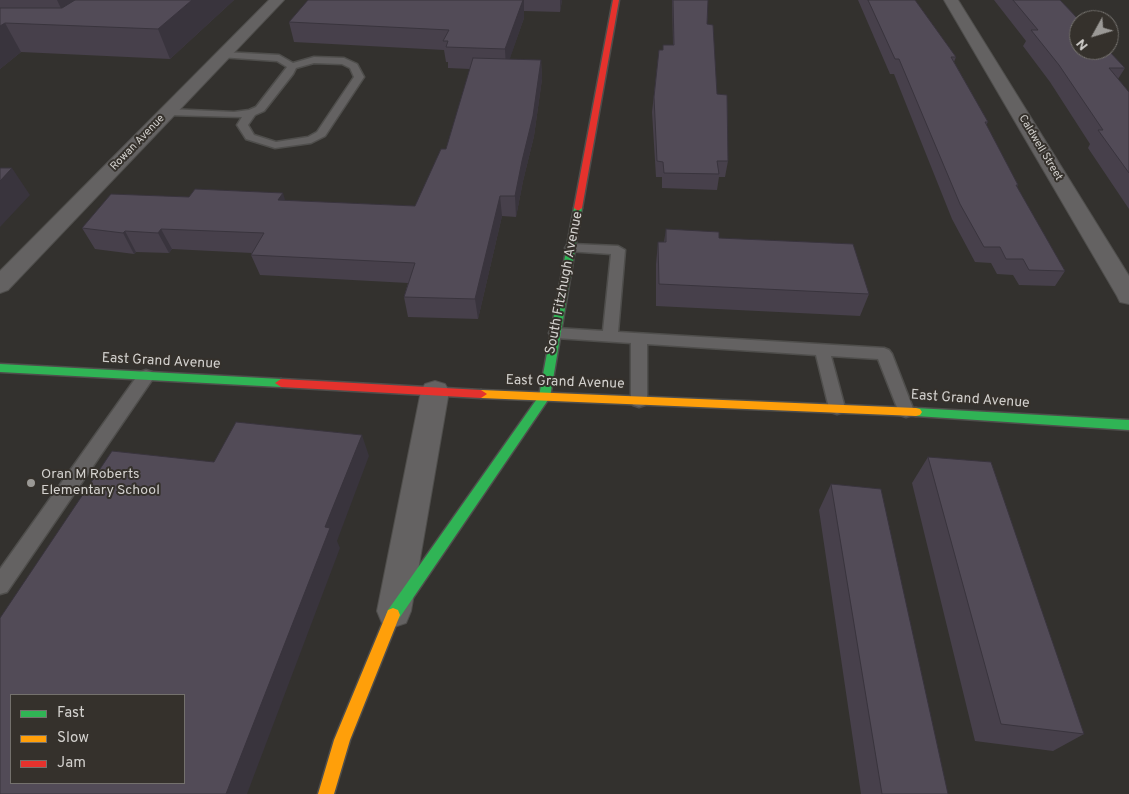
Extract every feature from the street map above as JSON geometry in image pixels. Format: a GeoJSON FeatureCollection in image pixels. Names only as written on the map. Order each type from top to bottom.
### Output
{"type":"FeatureCollection","features":[{"type":"Feature","properties":{"kind":"street","name":"Rowan Avenue"},"geometry":{"type":"LineString","coordinates":[[0,285],[277,0]]}},
{"type":"Feature","properties":{"kind":"street","name":"South Fitzhugh Avenue"},"geometry":{"type":"LineString","coordinates":[[394,612],[544,397],[616,0]]}},
{"type":"Feature","properties":{"kind":"street","name":"Caldwell Street"},"geometry":{"type":"LineString","coordinates":[[951,0],[1129,296]]}},
{"type":"Feature","properties":{"kind":"street","name":"East Grand Avenue"},"geometry":{"type":"LineString","coordinates":[[0,368],[544,397],[906,411],[1129,425]]}},
{"type":"Feature","properties":{"kind":"street","name":"South Fitzhugh Avenue"},"geometry":{"type":"LineString","coordinates":[[326,794],[342,740],[394,612],[435,391]]}},
{"type":"Feature","properties":{"kind":"lane"},"geometry":{"type":"LineString","coordinates":[[223,55],[279,58],[292,66],[314,60],[344,61],[354,66],[359,77],[321,134],[311,140],[275,145],[250,137],[242,124],[251,113]]}},
{"type":"Feature","properties":{"kind":"lane"},"geometry":{"type":"LineString","coordinates":[[168,112],[234,115],[251,113],[260,109],[290,72],[292,66]]}},
{"type":"Feature","properties":{"kind":"lane"},"geometry":{"type":"LineString","coordinates":[[572,248],[618,250],[610,336]]}},
{"type":"Feature","properties":{"kind":"lane"},"geometry":{"type":"LineString","coordinates":[[556,334],[884,354],[906,411]]}},
{"type":"Feature","properties":{"kind":"lane"},"geometry":{"type":"LineString","coordinates":[[639,338],[639,401]]}},
{"type":"Feature","properties":{"kind":"lane"},"geometry":{"type":"LineString","coordinates":[[822,350],[837,408]]}},
{"type":"Feature","properties":{"kind":"lane"},"geometry":{"type":"LineString","coordinates":[[0,585],[146,376]]}},
{"type":"Feature","properties":{"kind":"building"},"geometry":{"type":"Polygon","coordinates":[[[75,0],[192,0],[158,29],[5,23],[0,26],[0,8],[62,8],[75,0]]]}},
{"type":"Feature","properties":{"kind":"building"},"geometry":{"type":"Polygon","coordinates":[[[308,0],[523,0],[505,49],[446,47],[448,41],[443,41],[449,30],[289,22],[308,0]]]}},
{"type":"Feature","properties":{"kind":"building"},"geometry":{"type":"Polygon","coordinates":[[[673,0],[708,0],[707,24],[713,25],[717,94],[727,95],[728,161],[717,161],[719,174],[664,173],[663,162],[657,161],[654,97],[659,50],[663,50],[663,45],[674,45],[673,0]]]}},
{"type":"Feature","properties":{"kind":"building"},"geometry":{"type":"Polygon","coordinates":[[[868,0],[915,0],[956,57],[951,57],[988,122],[985,122],[1018,185],[1016,185],[1065,271],[1029,270],[1023,259],[1006,259],[1000,247],[984,247],[960,204],[899,59],[895,59],[868,0]]]}},
{"type":"Feature","properties":{"kind":"building"},"geometry":{"type":"Polygon","coordinates":[[[1013,0],[1060,0],[1070,10],[1069,60],[1117,60],[1125,68],[1109,68],[1129,92],[1129,173],[1098,130],[1103,130],[1059,65],[1031,30],[1038,30],[1013,0]]]}},
{"type":"Feature","properties":{"kind":"building"},"geometry":{"type":"Polygon","coordinates":[[[473,58],[541,60],[533,116],[515,196],[500,196],[475,299],[404,297],[415,263],[251,255],[264,233],[161,229],[158,233],[125,231],[123,233],[82,228],[111,194],[189,197],[195,189],[283,193],[278,200],[415,206],[441,149],[446,149],[473,58]]]}},
{"type":"Feature","properties":{"kind":"building"},"geometry":{"type":"Polygon","coordinates":[[[0,168],[12,168],[0,181],[0,168]]]}},
{"type":"Feature","properties":{"kind":"building"},"geometry":{"type":"Polygon","coordinates":[[[666,229],[719,232],[719,238],[853,244],[869,294],[659,284],[658,242],[666,242],[666,229]]]}},
{"type":"Feature","properties":{"kind":"building"},"geometry":{"type":"Polygon","coordinates":[[[236,422],[362,435],[325,527],[330,528],[226,794],[0,794],[0,618],[112,451],[214,462],[236,422]]]}},
{"type":"Feature","properties":{"kind":"building"},"geometry":{"type":"Polygon","coordinates":[[[928,457],[991,462],[1084,734],[1001,724],[928,457]]]}},
{"type":"Feature","properties":{"kind":"building"},"geometry":{"type":"Polygon","coordinates":[[[831,484],[881,489],[948,794],[882,794],[831,484]]]}},
{"type":"Feature","properties":{"kind":"traffic: fast"},"geometry":{"type":"LineString","coordinates":[[393,615],[544,397],[578,208]]}},
{"type":"Feature","properties":{"kind":"traffic: fast"},"geometry":{"type":"LineString","coordinates":[[0,368],[281,383]]}},
{"type":"Feature","properties":{"kind":"traffic: fast"},"geometry":{"type":"LineString","coordinates":[[916,412],[1129,425]]}},
{"type":"Feature","properties":{"kind":"traffic: slow"},"geometry":{"type":"LineString","coordinates":[[481,394],[916,412]]}},
{"type":"Feature","properties":{"kind":"traffic: slow"},"geometry":{"type":"LineString","coordinates":[[326,794],[342,740],[393,615]]}},
{"type":"Feature","properties":{"kind":"traffic: jam"},"geometry":{"type":"LineString","coordinates":[[578,208],[616,0]]}},
{"type":"Feature","properties":{"kind":"traffic: jam"},"geometry":{"type":"LineString","coordinates":[[281,383],[481,394]]}},
{"type":"Feature","properties":{"kind":"place","name":"Oran M Roberts Elementary School"},"geometry":{"type":"Point","coordinates":[31,483]}}]}
